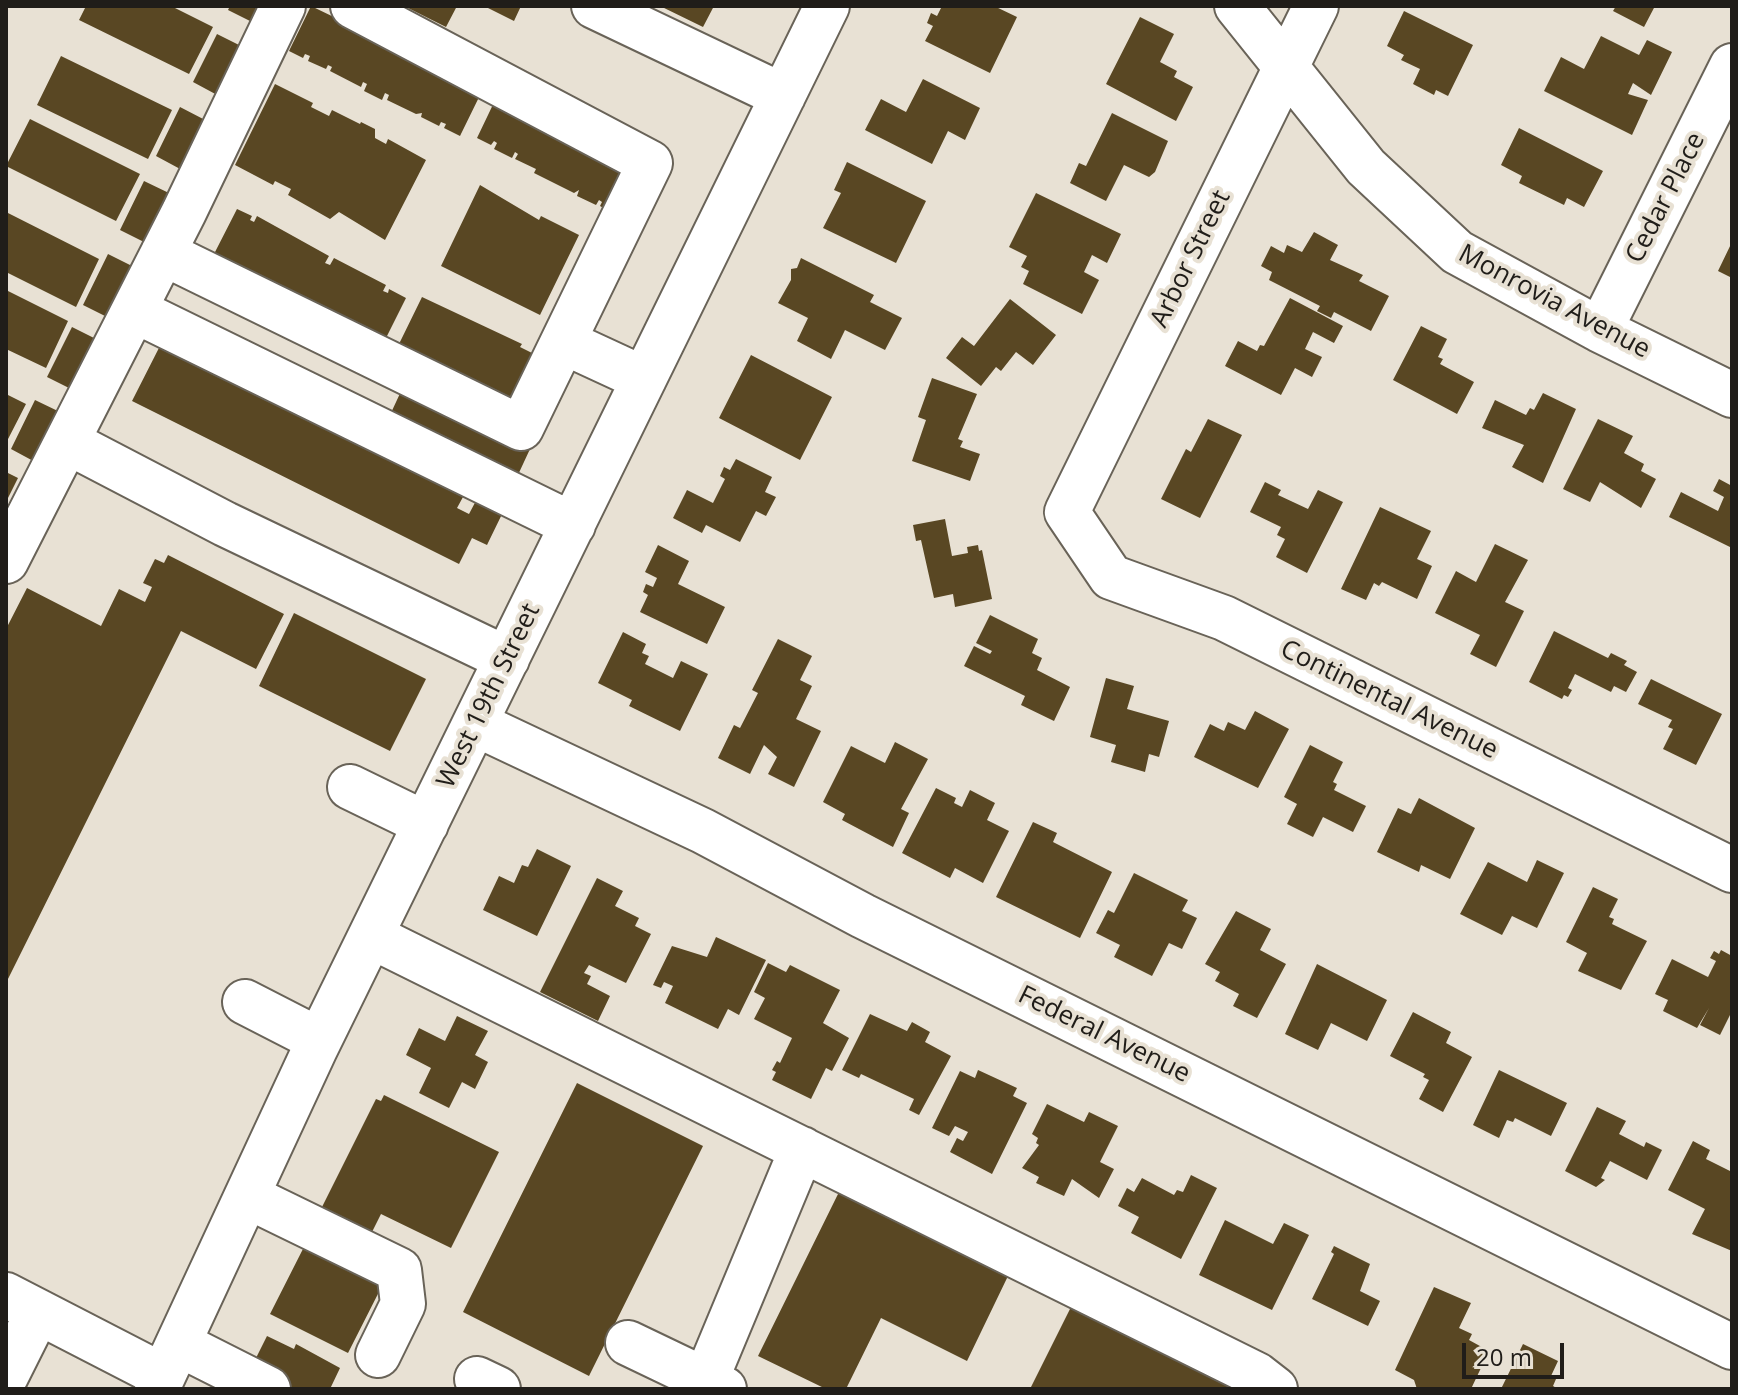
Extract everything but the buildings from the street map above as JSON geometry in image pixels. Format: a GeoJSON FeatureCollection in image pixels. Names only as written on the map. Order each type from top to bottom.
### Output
{"type":"FeatureCollection","features":[{"type":"Feature","properties":{"kind":"street"},"geometry":{"type":"LineString","coordinates":[[6,561],[163,253],[283,6]]}},
{"type":"Feature","properties":{"kind":"street"},"geometry":{"type":"LineString","coordinates":[[163,253],[521,428],[650,163],[353,6]]}},
{"type":"Feature","properties":{"kind":"street"},"geometry":{"type":"LineString","coordinates":[[594,6],[783,96]]}},
{"type":"Feature","properties":{"kind":"street","name":"West 19th Street"},"geometry":{"type":"LineString","coordinates":[[166,1370],[319,1040],[827,6]]}},
{"type":"Feature","properties":{"kind":"street","name":"Monrovia Avenue"},"geometry":{"type":"LineString","coordinates":[[1237,6],[1366,167],[1457,252],[1600,330],[1732,395]]}},
{"type":"Feature","properties":{"kind":"street","name":"Arbor Street"},"geometry":{"type":"LineString","coordinates":[[1067,512],[1316,6]]}},
{"type":"Feature","properties":{"kind":"street","name":"Cedar Place"},"geometry":{"type":"LineString","coordinates":[[1600,330],[1732,66]]}},
{"type":"Feature","properties":{"kind":"street"},"geometry":{"type":"LineString","coordinates":[[134,310],[573,525]]}},
{"type":"Feature","properties":{"kind":"street"},"geometry":{"type":"LineString","coordinates":[[564,342],[644,379]]}},
{"type":"Feature","properties":{"kind":"street"},"geometry":{"type":"LineString","coordinates":[[85,451],[225,524],[507,659]]}},
{"type":"Feature","properties":{"kind":"street","name":"Continental Avenue"},"geometry":{"type":"LineString","coordinates":[[1067,512],[1111,577],[1224,618],[1732,870]]}},
{"type":"Feature","properties":{"kind":"street","name":"Federal Avenue"},"geometry":{"type":"LineString","coordinates":[[476,724],[703,831],[863,916],[1732,1347]]}},
{"type":"Feature","properties":{"kind":"street"},"geometry":{"type":"LineString","coordinates":[[350,787],[426,824]]}},
{"type":"Feature","properties":{"kind":"street"},"geometry":{"type":"LineString","coordinates":[[371,936],[802,1149],[1265,1386]]}},
{"type":"Feature","properties":{"kind":"street"},"geometry":{"type":"LineString","coordinates":[[245,1002],[319,1040]]}},
{"type":"Feature","properties":{"kind":"street"},"geometry":{"type":"LineString","coordinates":[[628,1343],[711,1386],[802,1149]]}},
{"type":"Feature","properties":{"kind":"street"},"geometry":{"type":"LineString","coordinates":[[247,1196],[399,1270],[403,1304],[378,1355]]}},
{"type":"Feature","properties":{"kind":"street"},"geometry":{"type":"LineString","coordinates":[[6,1376],[22,1304],[166,1370],[268,1389]]}}]}
